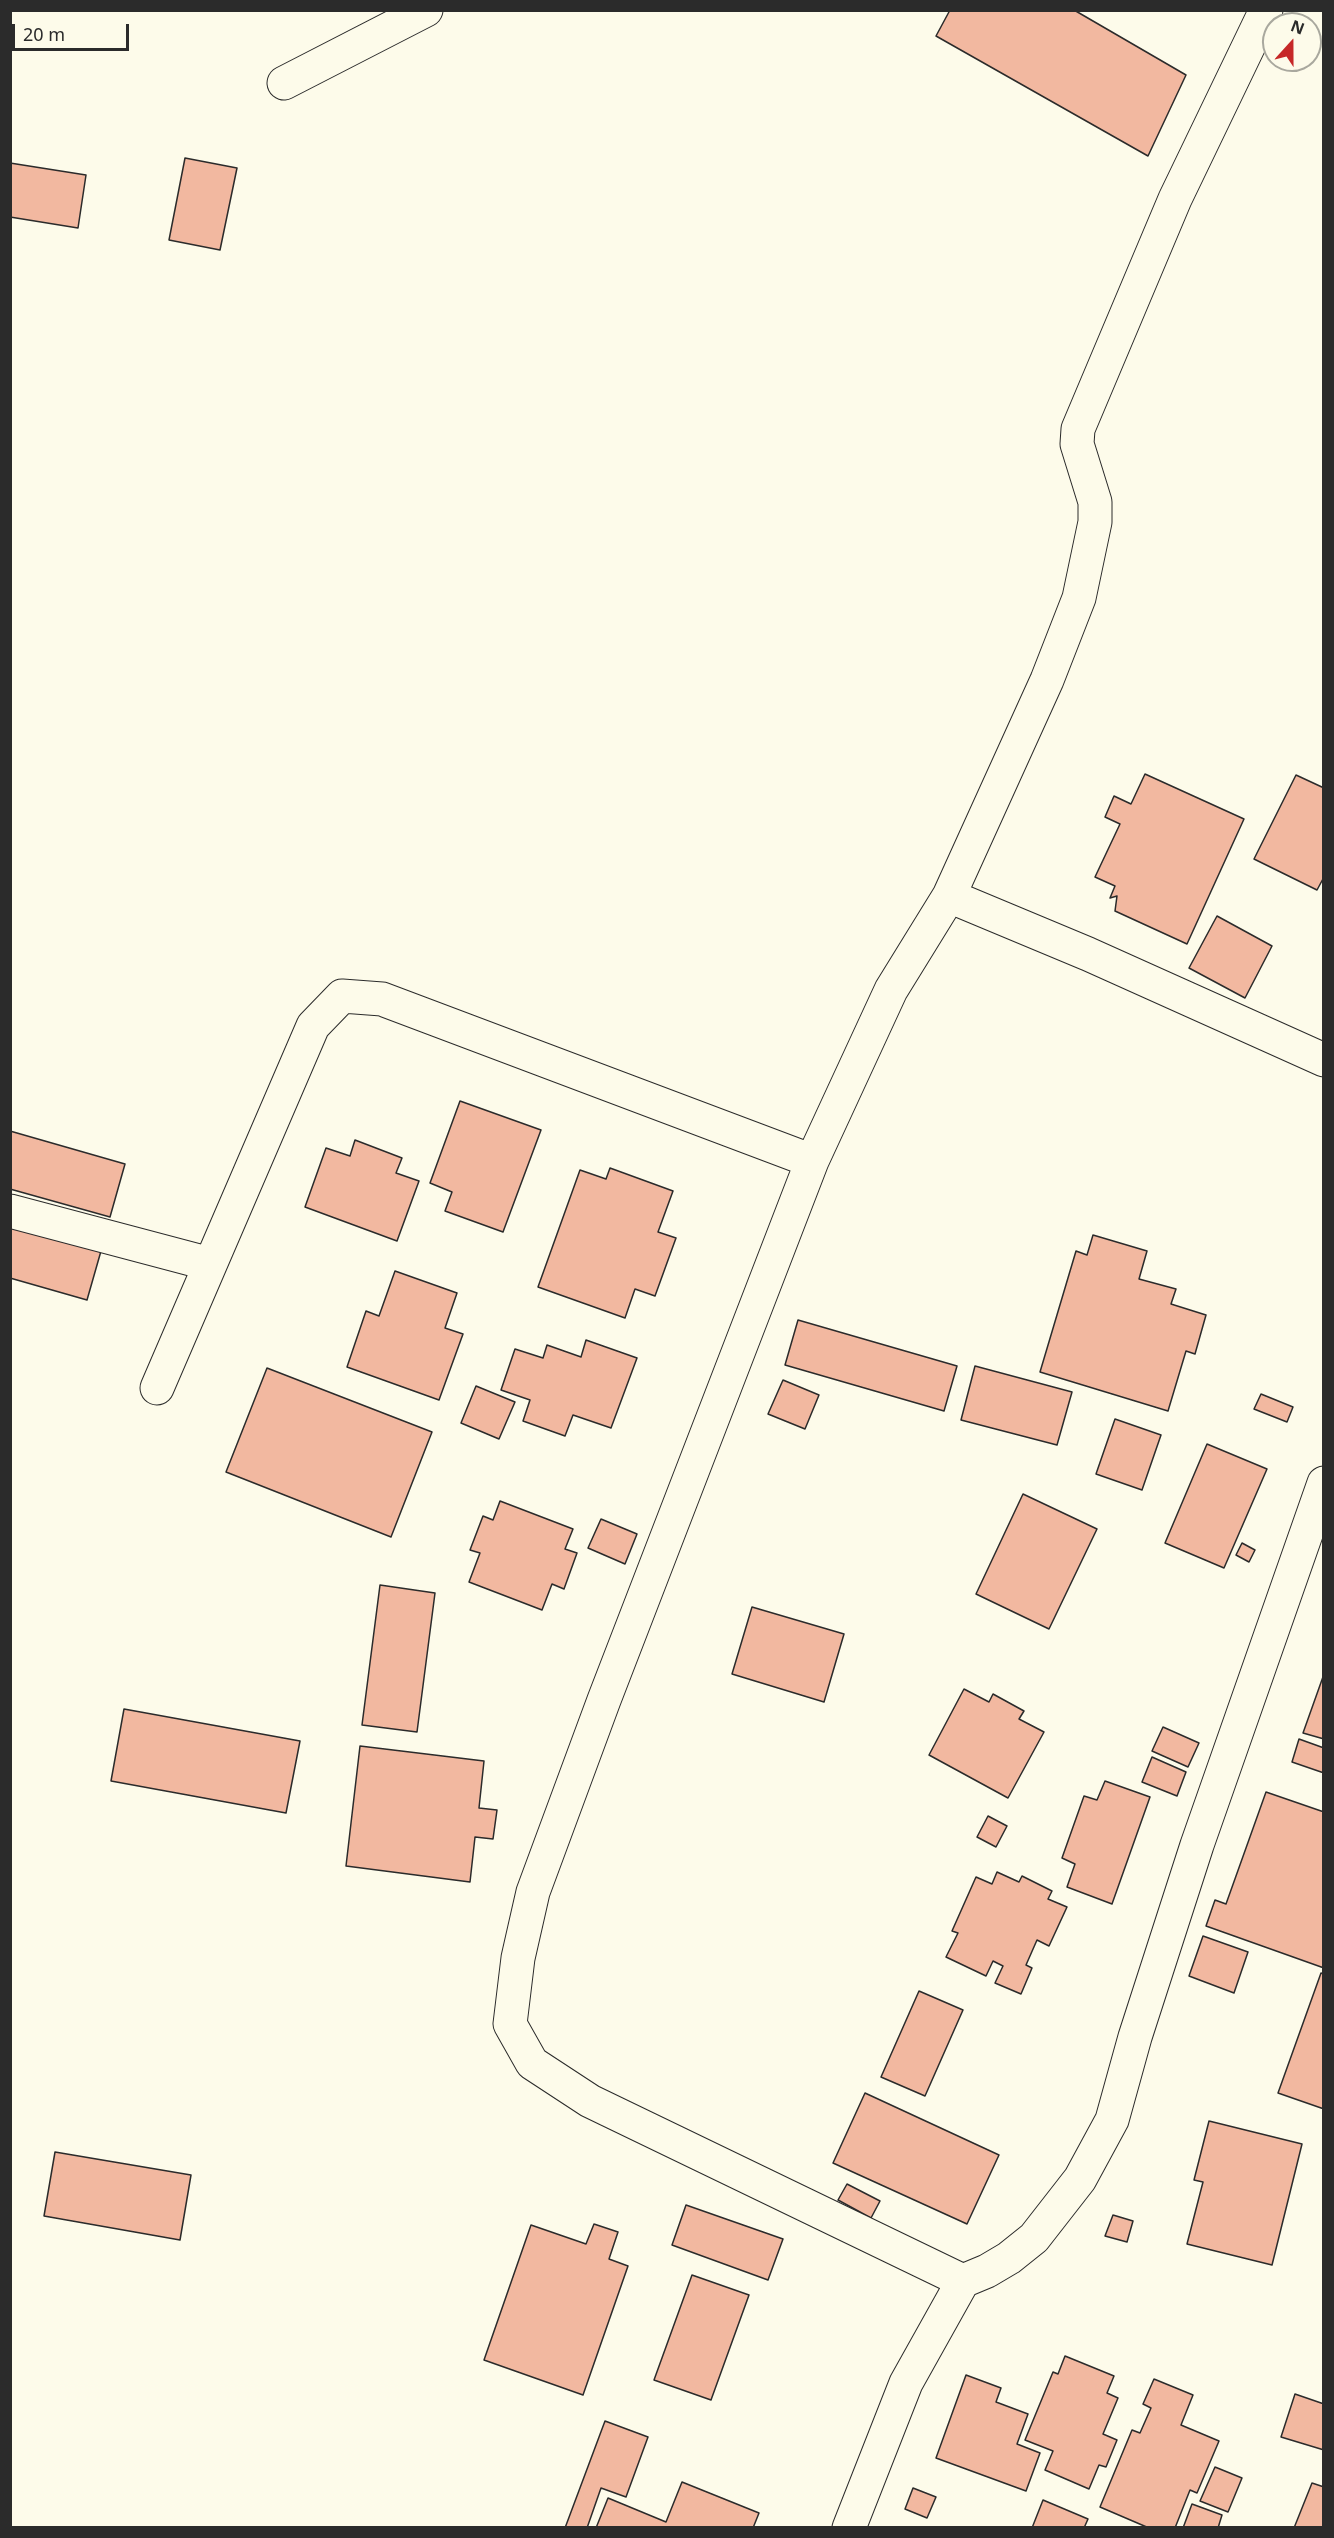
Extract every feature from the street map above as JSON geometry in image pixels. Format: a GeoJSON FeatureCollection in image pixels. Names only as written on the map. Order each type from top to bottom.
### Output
{"type":"FeatureCollection","features":[{"type":"Feature","properties":{"kind":"street"},"geometry":{"type":"LineString","coordinates":[[284,83],[426,10]]}},
{"type":"Feature","properties":{"kind":"street"},"geometry":{"type":"LineString","coordinates":[[963,2281],[590,2101],[532,2063],[510,2025],[518,1958],[533,1892],[604,1700],[812,1161],[891,990],[950,896],[1047,680],[1078,598],[1095,522],[1095,502],[1077,444],[1078,429],[1175,200],[1266,10]]}},
{"type":"Feature","properties":{"kind":"street"},"geometry":{"type":"LineString","coordinates":[[950,896],[1088,954],[1323,1060]]}},
{"type":"Feature","properties":{"kind":"street"},"geometry":{"type":"LineString","coordinates":[[157,1388],[313,1026],[342,996],[382,999],[812,1161]]}},
{"type":"Feature","properties":{"kind":"street"},"geometry":{"type":"LineString","coordinates":[[10,1211],[210,1264]]}},
{"type":"Feature","properties":{"kind":"street"},"geometry":{"type":"LineString","coordinates":[[849,2528],[906,2383],[963,2281],[1002,2262],[1035,2238],[1080,2180],[1112,2120],[1135,2037],[1193,1856],[1323,1483]]}},
{"type":"Feature","properties":{"kind":"building"},"geometry":{"type":"Polygon","coordinates":[[[950,10],[1074,10],[1186,75],[1148,156],[936,36],[950,10]]]}},
{"type":"Feature","properties":{"kind":"building"},"geometry":{"type":"Polygon","coordinates":[[[185,158],[237,168],[220,250],[169,240],[185,158]]]}},
{"type":"Feature","properties":{"kind":"building"},"geometry":{"type":"Polygon","coordinates":[[[10,163],[86,175],[78,228],[10,217],[10,163]]]}},
{"type":"Feature","properties":{"kind":"building"},"geometry":{"type":"Polygon","coordinates":[[[1145,774],[1244,819],[1187,944],[1115,911],[1117,896],[1110,898],[1115,886],[1095,877],[1120,824],[1105,817],[1114,796],[1131,804],[1145,774]]]}},
{"type":"Feature","properties":{"kind":"building"},"geometry":{"type":"Polygon","coordinates":[[[1296,775],[1324,788],[1324,877],[1317,890],[1254,859],[1296,775]]]}},
{"type":"Feature","properties":{"kind":"building"},"geometry":{"type":"Polygon","coordinates":[[[1217,916],[1272,946],[1245,998],[1189,968],[1217,916]]]}},
{"type":"Feature","properties":{"kind":"building"},"geometry":{"type":"Polygon","coordinates":[[[460,1101],[541,1130],[503,1232],[445,1211],[452,1192],[430,1183],[460,1101]]]}},
{"type":"Feature","properties":{"kind":"building"},"geometry":{"type":"Polygon","coordinates":[[[10,1131],[125,1164],[110,1217],[10,1189],[10,1131]]]}},
{"type":"Feature","properties":{"kind":"building"},"geometry":{"type":"Polygon","coordinates":[[[355,1140],[402,1158],[396,1173],[419,1181],[397,1241],[305,1207],[326,1148],[350,1156],[355,1140]]]}},
{"type":"Feature","properties":{"kind":"building"},"geometry":{"type":"Polygon","coordinates":[[[610,1168],[673,1191],[658,1232],[676,1238],[655,1296],[635,1289],[625,1318],[538,1287],[580,1170],[606,1179],[610,1168]]]}},
{"type":"Feature","properties":{"kind":"building"},"geometry":{"type":"Polygon","coordinates":[[[10,1224],[101,1251],[87,1300],[10,1278],[10,1224]]]}},
{"type":"Feature","properties":{"kind":"building"},"geometry":{"type":"Polygon","coordinates":[[[1093,1235],[1147,1251],[1139,1279],[1176,1289],[1171,1304],[1206,1315],[1195,1354],[1186,1351],[1168,1411],[1040,1372],[1076,1251],[1087,1255],[1093,1235]]]}},
{"type":"Feature","properties":{"kind":"building"},"geometry":{"type":"Polygon","coordinates":[[[395,1271],[457,1293],[445,1328],[463,1334],[439,1400],[347,1367],[366,1311],[379,1316],[395,1271]]]}},
{"type":"Feature","properties":{"kind":"building"},"geometry":{"type":"Polygon","coordinates":[[[798,1320],[957,1366],[944,1411],[785,1365],[798,1320]]]}},
{"type":"Feature","properties":{"kind":"building"},"geometry":{"type":"Polygon","coordinates":[[[586,1340],[637,1358],[611,1428],[573,1415],[565,1436],[523,1421],[530,1400],[501,1390],[515,1349],[543,1358],[547,1345],[581,1357],[586,1340]]]}},
{"type":"Feature","properties":{"kind":"building"},"geometry":{"type":"Polygon","coordinates":[[[975,1366],[1072,1392],[1057,1445],[961,1420],[975,1366]]]}},
{"type":"Feature","properties":{"kind":"building"},"geometry":{"type":"Polygon","coordinates":[[[267,1368],[432,1432],[391,1537],[226,1472],[267,1368]]]}},
{"type":"Feature","properties":{"kind":"building"},"geometry":{"type":"Polygon","coordinates":[[[783,1380],[819,1395],[805,1429],[768,1414],[783,1380]]]}},
{"type":"Feature","properties":{"kind":"building"},"geometry":{"type":"Polygon","coordinates":[[[476,1386],[515,1402],[499,1439],[461,1423],[476,1386]]]}},
{"type":"Feature","properties":{"kind":"building"},"geometry":{"type":"Polygon","coordinates":[[[1261,1394],[1293,1407],[1287,1422],[1254,1409],[1261,1394]]]}},
{"type":"Feature","properties":{"kind":"building"},"geometry":{"type":"Polygon","coordinates":[[[1115,1419],[1161,1435],[1142,1490],[1096,1474],[1115,1419]]]}},
{"type":"Feature","properties":{"kind":"building"},"geometry":{"type":"Polygon","coordinates":[[[1207,1444],[1267,1469],[1224,1568],[1165,1543],[1207,1444]]]}},
{"type":"Feature","properties":{"kind":"building"},"geometry":{"type":"Polygon","coordinates":[[[1023,1494],[1097,1529],[1049,1629],[976,1594],[1023,1494]]]}},
{"type":"Feature","properties":{"kind":"building"},"geometry":{"type":"Polygon","coordinates":[[[500,1501],[573,1529],[565,1549],[577,1553],[564,1589],[552,1584],[542,1610],[469,1582],[480,1553],[470,1550],[483,1516],[493,1520],[500,1501]]]}},
{"type":"Feature","properties":{"kind":"building"},"geometry":{"type":"Polygon","coordinates":[[[601,1519],[637,1534],[625,1564],[588,1548],[601,1519]]]}},
{"type":"Feature","properties":{"kind":"building"},"geometry":{"type":"Polygon","coordinates":[[[1242,1543],[1255,1550],[1249,1562],[1236,1555],[1242,1543]]]}},
{"type":"Feature","properties":{"kind":"building"},"geometry":{"type":"Polygon","coordinates":[[[380,1585],[435,1593],[417,1732],[362,1725],[380,1585]]]}},
{"type":"Feature","properties":{"kind":"building"},"geometry":{"type":"Polygon","coordinates":[[[752,1607],[844,1634],[824,1702],[732,1674],[752,1607]]]}},
{"type":"Feature","properties":{"kind":"building"},"geometry":{"type":"Polygon","coordinates":[[[1324,1674],[1324,1739],[1303,1733],[1324,1674]]]}},
{"type":"Feature","properties":{"kind":"building"},"geometry":{"type":"Polygon","coordinates":[[[964,1689],[989,1702],[993,1694],[1024,1711],[1019,1719],[1044,1732],[1008,1798],[929,1755],[964,1689]]]}},
{"type":"Feature","properties":{"kind":"building"},"geometry":{"type":"Polygon","coordinates":[[[124,1709],[300,1741],[286,1813],[111,1781],[124,1709]]]}},
{"type":"Feature","properties":{"kind":"building"},"geometry":{"type":"Polygon","coordinates":[[[1163,1727],[1199,1743],[1188,1767],[1152,1751],[1163,1727]]]}},
{"type":"Feature","properties":{"kind":"building"},"geometry":{"type":"Polygon","coordinates":[[[1299,1739],[1324,1748],[1324,1773],[1292,1762],[1299,1739]]]}},
{"type":"Feature","properties":{"kind":"building"},"geometry":{"type":"Polygon","coordinates":[[[360,1746],[484,1761],[479,1808],[497,1810],[493,1839],[475,1837],[470,1882],[346,1866],[360,1746]]]}},
{"type":"Feature","properties":{"kind":"building"},"geometry":{"type":"Polygon","coordinates":[[[1152,1757],[1186,1772],[1177,1796],[1142,1782],[1152,1757]]]}},
{"type":"Feature","properties":{"kind":"building"},"geometry":{"type":"Polygon","coordinates":[[[1105,1781],[1150,1797],[1112,1904],[1067,1887],[1075,1864],[1062,1858],[1084,1796],[1097,1800],[1105,1781]]]}},
{"type":"Feature","properties":{"kind":"building"},"geometry":{"type":"Polygon","coordinates":[[[1266,1792],[1324,1812],[1324,1968],[1206,1926],[1215,1900],[1226,1904],[1266,1792]]]}},
{"type":"Feature","properties":{"kind":"building"},"geometry":{"type":"Polygon","coordinates":[[[988,1816],[1007,1826],[996,1847],[977,1837],[988,1816]]]}},
{"type":"Feature","properties":{"kind":"building"},"geometry":{"type":"Polygon","coordinates":[[[997,1872],[1019,1882],[1022,1876],[1052,1891],[1048,1899],[1067,1907],[1049,1946],[1037,1940],[1026,1965],[1032,1968],[1021,1994],[995,1983],[1003,1966],[993,1961],[986,1976],[946,1957],[958,1933],[952,1931],[976,1877],[992,1884],[997,1872]]]}},
{"type":"Feature","properties":{"kind":"building"},"geometry":{"type":"Polygon","coordinates":[[[1203,1936],[1248,1952],[1234,1993],[1189,1976],[1203,1936]]]}},
{"type":"Feature","properties":{"kind":"building"},"geometry":{"type":"Polygon","coordinates":[[[1321,1973],[1324,1974],[1324,2109],[1278,2093],[1321,1973]]]}},
{"type":"Feature","properties":{"kind":"building"},"geometry":{"type":"Polygon","coordinates":[[[919,1991],[963,2010],[925,2096],[881,2077],[919,1991]]]}},
{"type":"Feature","properties":{"kind":"building"},"geometry":{"type":"Polygon","coordinates":[[[865,2093],[999,2155],[967,2224],[833,2163],[865,2093]]]}},
{"type":"Feature","properties":{"kind":"building"},"geometry":{"type":"Polygon","coordinates":[[[1209,2121],[1302,2144],[1272,2265],[1187,2244],[1203,2182],[1194,2180],[1209,2121]]]}},
{"type":"Feature","properties":{"kind":"building"},"geometry":{"type":"Polygon","coordinates":[[[55,2152],[191,2175],[180,2240],[44,2216],[55,2152]]]}},
{"type":"Feature","properties":{"kind":"building"},"geometry":{"type":"Polygon","coordinates":[[[847,2184],[880,2201],[871,2218],[838,2200],[847,2184]]]}},
{"type":"Feature","properties":{"kind":"building"},"geometry":{"type":"Polygon","coordinates":[[[686,2205],[783,2239],[768,2280],[672,2245],[686,2205]]]}},
{"type":"Feature","properties":{"kind":"building"},"geometry":{"type":"Polygon","coordinates":[[[1113,2215],[1133,2221],[1127,2242],[1105,2236],[1113,2215]]]}},
{"type":"Feature","properties":{"kind":"building"},"geometry":{"type":"Polygon","coordinates":[[[594,2224],[618,2232],[609,2259],[628,2266],[583,2395],[484,2360],[531,2225],[586,2244],[594,2224]]]}},
{"type":"Feature","properties":{"kind":"building"},"geometry":{"type":"Polygon","coordinates":[[[692,2275],[749,2295],[711,2400],[654,2380],[692,2275]]]}},
{"type":"Feature","properties":{"kind":"building"},"geometry":{"type":"Polygon","coordinates":[[[1065,2356],[1114,2376],[1107,2393],[1118,2398],[1103,2434],[1117,2440],[1106,2467],[1099,2465],[1089,2489],[1045,2470],[1053,2451],[1025,2440],[1053,2372],[1058,2374],[1065,2356]]]}},
{"type":"Feature","properties":{"kind":"building"},"geometry":{"type":"Polygon","coordinates":[[[966,2375],[1001,2388],[996,2402],[1028,2414],[1017,2444],[1040,2453],[1026,2491],[936,2458],[966,2375]]]}},
{"type":"Feature","properties":{"kind":"building"},"geometry":{"type":"Polygon","coordinates":[[[1154,2379],[1193,2395],[1181,2425],[1219,2441],[1197,2493],[1190,2490],[1175,2528],[1149,2528],[1100,2507],[1132,2430],[1140,2433],[1151,2408],[1143,2404],[1154,2379]]]}},
{"type":"Feature","properties":{"kind":"building"},"geometry":{"type":"Polygon","coordinates":[[[1295,2394],[1324,2404],[1324,2450],[1281,2437],[1295,2394]]]}},
{"type":"Feature","properties":{"kind":"building"},"geometry":{"type":"Polygon","coordinates":[[[605,2421],[648,2437],[626,2497],[601,2488],[587,2528],[565,2528],[605,2421]]]}},
{"type":"Feature","properties":{"kind":"building"},"geometry":{"type":"Polygon","coordinates":[[[1215,2467],[1242,2478],[1228,2512],[1200,2501],[1215,2467]]]}},
{"type":"Feature","properties":{"kind":"building"},"geometry":{"type":"Polygon","coordinates":[[[682,2482],[759,2513],[753,2528],[596,2528],[608,2498],[666,2522],[682,2482]]]}},
{"type":"Feature","properties":{"kind":"building"},"geometry":{"type":"Polygon","coordinates":[[[1312,2483],[1324,2487],[1324,2528],[1294,2528],[1312,2483]]]}},
{"type":"Feature","properties":{"kind":"building"},"geometry":{"type":"Polygon","coordinates":[[[913,2488],[936,2497],[927,2518],[905,2509],[913,2488]]]}},
{"type":"Feature","properties":{"kind":"building"},"geometry":{"type":"Polygon","coordinates":[[[1043,2500],[1088,2519],[1084,2528],[1032,2528],[1043,2500]]]}},
{"type":"Feature","properties":{"kind":"building"},"geometry":{"type":"Polygon","coordinates":[[[1192,2504],[1222,2515],[1218,2528],[1183,2528],[1192,2504]]]}}]}
